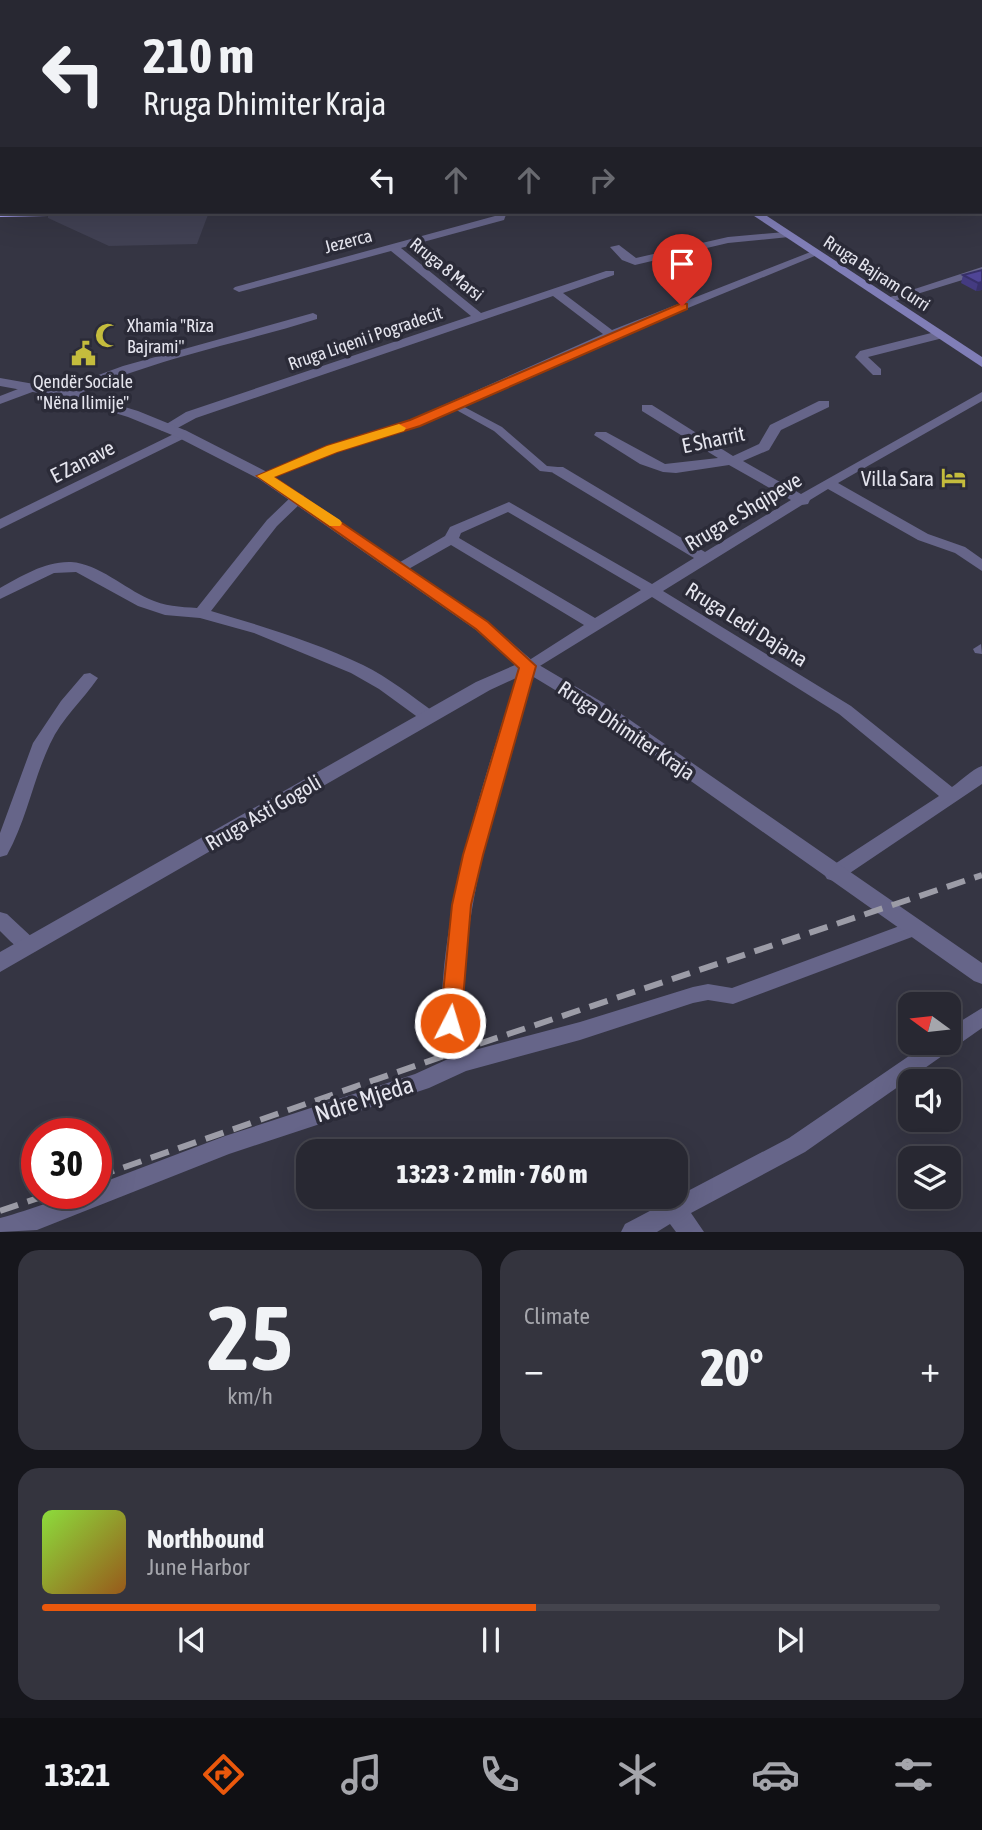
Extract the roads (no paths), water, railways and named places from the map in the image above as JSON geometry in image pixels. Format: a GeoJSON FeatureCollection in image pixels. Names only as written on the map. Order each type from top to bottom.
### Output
{"type":"FeatureCollection","features":[{"type":"Feature","properties":{"kind":"main road","name":"Rruga Bajram Curri"},"geometry":{"type":"LineString","coordinates":[[757,214],[982,363]]}},
{"type":"Feature","properties":{"kind":"street","name":"Jezerca"},"geometry":{"type":"LineString","coordinates":[[239,289],[500,218],[501,214]]}},
{"type":"Feature","properties":{"kind":"street"},"geometry":{"type":"LineString","coordinates":[[615,247],[626,258],[635,262],[728,240],[785,235]]}},
{"type":"Feature","properties":{"kind":"street","name":"Rruga 8 Marsi"},"geometry":{"type":"LineString","coordinates":[[393,247],[479,317]]}},
{"type":"Feature","properties":{"kind":"street"},"geometry":{"type":"LineString","coordinates":[[264,476],[332,449],[415,423],[611,335],[817,253]]}},
{"type":"Feature","properties":{"kind":"street"},"geometry":{"type":"LineString","coordinates":[[887,299],[982,271]]}},
{"type":"Feature","properties":{"kind":"street","name":"Rruga Liqeni i Pogradecit"},"geometry":{"type":"LineString","coordinates":[[174,431],[191,415],[610,273]]}},
{"type":"Feature","properties":{"kind":"street"},"geometry":{"type":"LineString","coordinates":[[554,291],[611,335]]}},
{"type":"Feature","properties":{"kind":"street"},"geometry":{"type":"LineString","coordinates":[[68,394],[91,382],[136,366],[313,317]]}},
{"type":"Feature","properties":{"kind":"street"},"geometry":{"type":"LineString","coordinates":[[877,372],[860,357],[939,335]]}},
{"type":"Feature","properties":{"kind":"street","name":"Rruga Dhimiter Kraja"},"geometry":{"type":"LineString","coordinates":[[0,382],[68,394],[174,431],[264,476],[482,626],[528,666],[610,715],[982,975]]}},
{"type":"Feature","properties":{"kind":"street"},"geometry":{"type":"LineString","coordinates":[[0,400],[31,388]]}},
{"type":"Feature","properties":{"kind":"street","name":"Rruga e Shqipeve"},"geometry":{"type":"LineString","coordinates":[[528,666],[803,501],[828,483],[982,397]]}},
{"type":"Feature","properties":{"kind":"street","name":"E Sharrit"},"geometry":{"type":"LineString","coordinates":[[601,435],[659,467],[670,469],[732,460],[755,453],[768,444],[775,428],[824,404]]}},
{"type":"Feature","properties":{"kind":"street"},"geometry":{"type":"LineString","coordinates":[[455,405],[498,429],[544,469],[558,470],[705,558]]}},
{"type":"Feature","properties":{"kind":"street"},"geometry":{"type":"LineString","coordinates":[[647,408],[803,501]]}},
{"type":"Feature","properties":{"kind":"street","name":"E Zanave"},"geometry":{"type":"LineString","coordinates":[[0,525],[174,431]]}},
{"type":"Feature","properties":{"kind":"street"},"geometry":{"type":"LineString","coordinates":[[828,483],[923,537],[960,550],[982,566]]}},
{"type":"Feature","properties":{"kind":"street"},"geometry":{"type":"LineString","coordinates":[[201,613],[272,523],[298,498]]}},
{"type":"Feature","properties":{"kind":"street","name":"Rruga Ledi Dajana"},"geometry":{"type":"LineString","coordinates":[[451,539],[455,530],[509,506],[845,710],[950,795]]}},
{"type":"Feature","properties":{"kind":"street"},"geometry":{"type":"LineString","coordinates":[[400,568],[451,539],[594,624]]}},
{"type":"Feature","properties":{"kind":"street"},"geometry":{"type":"LineString","coordinates":[[0,594],[47,570],[69,566],[144,603],[166,610],[201,613],[260,630],[357,669],[385,685],[429,717]]}},
{"type":"Feature","properties":{"kind":"street"},"geometry":{"type":"LineString","coordinates":[[461,1063],[449,1029],[461,905],[528,666]]}},
{"type":"Feature","properties":{"kind":"street","name":"Rruga Asti Gogoli"},"geometry":{"type":"LineString","coordinates":[[0,963],[483,686],[528,666]]}},
{"type":"Feature","properties":{"kind":"street"},"geometry":{"type":"LineString","coordinates":[[0,850],[12,831],[36,756],[50,727],[90,678]]}},
{"type":"Feature","properties":{"kind":"street"},"geometry":{"type":"LineString","coordinates":[[834,874],[976,779],[982,772]]}},
{"type":"Feature","properties":{"kind":"street"},"geometry":{"type":"LineString","coordinates":[[0,919],[29,946]]}},
{"type":"Feature","properties":{"kind":"street","name":"Ndre Mjeda"},"geometry":{"type":"LineString","coordinates":[[0,1229],[40,1225],[225,1146],[421,1081],[461,1063],[569,1034],[693,995],[708,992],[733,996],[913,929]]}},
{"type":"Feature","properties":{"kind":"street"},"geometry":{"type":"LineString","coordinates":[[961,1032],[982,1016]]}},
{"type":"Feature","properties":{"kind":"street"},"geometry":{"type":"LineString","coordinates":[[633,1231],[797,1145],[928,1055]]}},
{"type":"Feature","properties":{"kind":"street"},"geometry":{"type":"LineString","coordinates":[[673,1210],[692,1231]]}},
{"type":"Feature","properties":{"kind":"railway"},"geometry":{"type":"LineString","coordinates":[[112,1171],[455,1052],[982,875]]}},
{"type":"Feature","properties":{"kind":"railway"},"geometry":{"type":"LineString","coordinates":[[0,1211],[21,1204]]}},
{"type":"Feature","properties":{"kind":"place","name":"Xhamia ''Riza Bajrami''"},"geometry":{"type":"Point","coordinates":[107,335]}},
{"type":"Feature","properties":{"kind":"place","name":"Qendër Sociale \"Nëna Ilimije\""},"geometry":{"type":"Point","coordinates":[83,354]}},
{"type":"Feature","properties":{"kind":"place","name":"Villa Sara"},"geometry":{"type":"Point","coordinates":[954,478]}}]}
